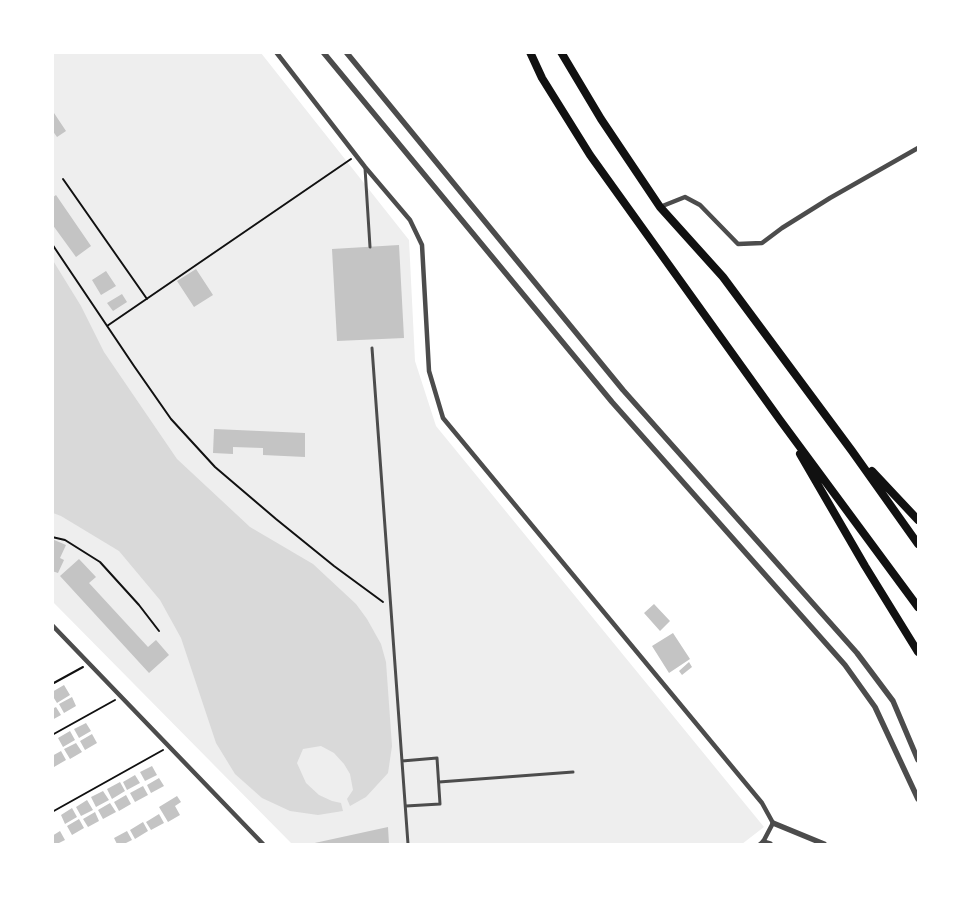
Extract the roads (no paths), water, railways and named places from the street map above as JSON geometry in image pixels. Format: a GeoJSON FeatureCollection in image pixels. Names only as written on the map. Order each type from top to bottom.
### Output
{"type":"FeatureCollection","features":[{"type":"Feature","properties":{"kind":"highway"},"geometry":{"type":"LineString","coordinates":[[530,52],[542,78],[590,155],[780,420],[918,607]]}},
{"type":"Feature","properties":{"kind":"highway"},"geometry":{"type":"LineString","coordinates":[[562,52],[601,119],[660,207],[723,276],[918,544]]}},
{"type":"Feature","properties":{"kind":"highway"},"geometry":{"type":"LineString","coordinates":[[780,420],[865,566],[918,652]]}},
{"type":"Feature","properties":{"kind":"highway"},"geometry":{"type":"LineString","coordinates":[[852,451],[918,520]]}},
{"type":"Feature","properties":{"kind":"street"},"geometry":{"type":"LineString","coordinates":[[276,52],[356,156],[410,220],[422,245],[429,371],[443,418],[762,803],[773,823],[824,844]]}},
{"type":"Feature","properties":{"kind":"street"},"geometry":{"type":"LineString","coordinates":[[324,52],[612,402],[845,664],[875,707],[918,799]]}},
{"type":"Feature","properties":{"kind":"street"},"geometry":{"type":"LineString","coordinates":[[346,52],[623,390],[858,653],[893,701],[918,760]]}},
{"type":"Feature","properties":{"kind":"street"},"geometry":{"type":"LineString","coordinates":[[660,207],[685,196],[700,205],[738,244],[762,243],[822,202],[918,148]]}},
{"type":"Feature","properties":{"kind":"street"},"geometry":{"type":"LineString","coordinates":[[365,167],[370,247]]}},
{"type":"Feature","properties":{"kind":"street"},"geometry":{"type":"LineString","coordinates":[[372,348],[408,844]]}},
{"type":"Feature","properties":{"kind":"street"},"geometry":{"type":"LineString","coordinates":[[52,625],[263,844]]}},
{"type":"Feature","properties":{"kind":"street"},"geometry":{"type":"LineString","coordinates":[[402,761],[437,758],[440,804],[406,806]]}},
{"type":"Feature","properties":{"kind":"street"},"geometry":{"type":"LineString","coordinates":[[439,782],[573,772]]}},
{"type":"Feature","properties":{"kind":"street"},"geometry":{"type":"LineString","coordinates":[[770,844],[761,843],[773,823]]}}]}
